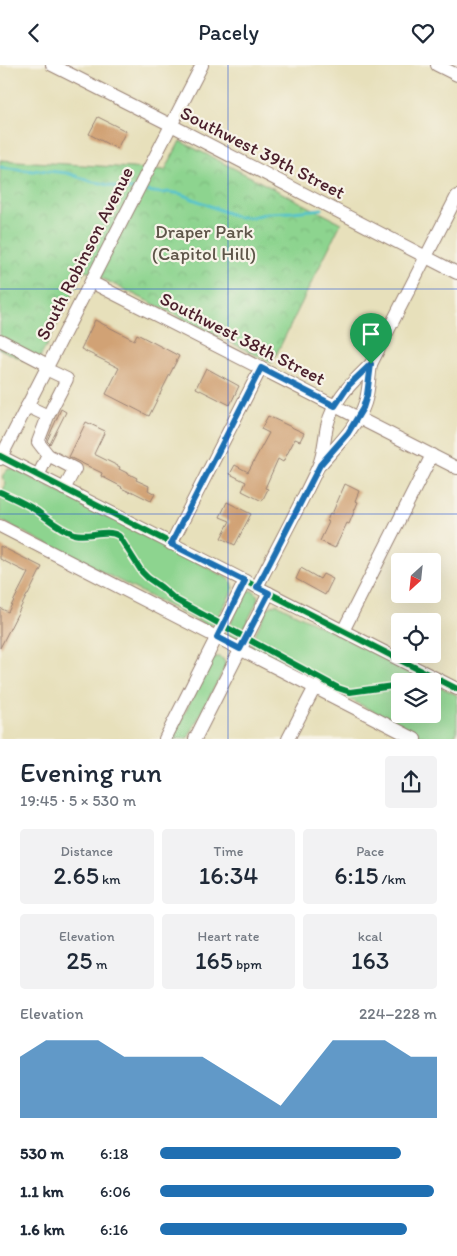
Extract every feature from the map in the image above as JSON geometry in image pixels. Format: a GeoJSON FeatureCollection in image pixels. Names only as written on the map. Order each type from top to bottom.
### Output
{"type":"FeatureCollection","features":[{"type":"Feature","properties":{"kind":"street","name":"Southwest 39th Street"},"geometry":{"type":"LineString","coordinates":[[52,65],[457,273]]}},
{"type":"Feature","properties":{"kind":"street","name":"South Robinson Avenue"},"geometry":{"type":"LineString","coordinates":[[0,457],[202,65]]}},
{"type":"Feature","properties":{"kind":"street"},"geometry":{"type":"LineString","coordinates":[[437,65],[457,75]]}},
{"type":"Feature","properties":{"kind":"street"},"geometry":{"type":"LineString","coordinates":[[257,587],[320,465],[348,433],[358,417],[366,401],[371,364],[457,196]]}},
{"type":"Feature","properties":{"kind":"street","name":"Southwest 38th Street"},"geometry":{"type":"LineString","coordinates":[[91,282],[457,468]]}},
{"type":"Feature","properties":{"kind":"street"},"geometry":{"type":"LineString","coordinates":[[0,341],[67,379],[48,415],[38,442],[48,455],[75,469],[64,489]]}},
{"type":"Feature","properties":{"kind":"street"},"geometry":{"type":"LineString","coordinates":[[320,465],[327,427],[335,406],[349,385],[371,364]]}},
{"type":"Feature","properties":{"kind":"street"},"geometry":{"type":"LineString","coordinates":[[171,544],[261,368]]}},
{"type":"Feature","properties":{"kind":"street"},"geometry":{"type":"LineString","coordinates":[[27,406],[48,415]]}},
{"type":"Feature","properties":{"kind":"street"},"geometry":{"type":"LineString","coordinates":[[38,476],[48,455]]}},
{"type":"Feature","properties":{"kind":"street"},"geometry":{"type":"LineString","coordinates":[[343,631],[432,455]]}},
{"type":"Feature","properties":{"kind":"street"},"geometry":{"type":"LineString","coordinates":[[0,457],[457,689]]}},
{"type":"Feature","properties":{"kind":"street"},"geometry":{"type":"LineString","coordinates":[[0,526],[415,739]]}},
{"type":"Feature","properties":{"kind":"street"},"geometry":{"type":"LineString","coordinates":[[165,739],[245,581]]}},
{"type":"Feature","properties":{"kind":"street"},"geometry":{"type":"LineString","coordinates":[[195,739],[269,593]]}},
{"type":"Feature","properties":{"kind":"street"},"geometry":{"type":"LineString","coordinates":[[288,739],[315,687]]}},
{"type":"Feature","properties":{"kind":"green space","name":"Draper Park (Capitol Hill)"},"geometry":{"type":"Polygon","coordinates":[[[180,141],[341,223],[272,363],[85,270],[36,366],[0,349],[0,160],[165,170],[180,141]]]}},
{"type":"Feature","properties":{"kind":"green space"},"geometry":{"type":"Polygon","coordinates":[[[8,469],[14,469],[228,578],[234,588],[214,624],[208,626],[0,520],[0,496],[6,484],[2,477],[8,469]]]}},
{"type":"Feature","properties":{"kind":"green space"},"geometry":{"type":"Polygon","coordinates":[[[247,591],[255,592],[258,597],[257,602],[242,632],[238,638],[233,639],[229,637],[227,632],[247,591]]]}},
{"type":"Feature","properties":{"kind":"green space"},"geometry":{"type":"Polygon","coordinates":[[[276,604],[414,673],[391,673],[391,720],[255,651],[251,644],[268,608],[276,604]]]}},
{"type":"Feature","properties":{"kind":"green space"},"geometry":{"type":"Polygon","coordinates":[[[215,657],[223,659],[225,667],[188,738],[172,739],[211,660],[215,657]]]}},
{"type":"Feature","properties":{"kind":"green space"},"geometry":{"type":"Polygon","coordinates":[[[441,687],[457,695],[457,732],[453,738],[426,738],[397,723],[441,723],[441,687]]]}},
{"type":"Feature","properties":{"kind":"building"},"geometry":{"type":"Polygon","coordinates":[[[98,117],[126,131],[117,149],[89,134],[98,117]]]}},
{"type":"Feature","properties":{"kind":"building"},"geometry":{"type":"Polygon","coordinates":[[[95,320],[134,340],[137,334],[179,356],[149,416],[106,394],[119,368],[81,349],[95,320]]]}},
{"type":"Feature","properties":{"kind":"building"},"geometry":{"type":"Polygon","coordinates":[[[206,368],[239,386],[230,405],[196,388],[206,368]]]}},
{"type":"Feature","properties":{"kind":"building"},"geometry":{"type":"Polygon","coordinates":[[[61,409],[66,412],[50,444],[47,441],[61,409]]]}},
{"type":"Feature","properties":{"kind":"building"},"geometry":{"type":"Polygon","coordinates":[[[268,416],[304,433],[300,441],[295,439],[283,462],[278,459],[265,488],[268,489],[262,501],[242,491],[246,482],[230,474],[235,465],[248,472],[269,433],[261,429],[268,416]]]}},
{"type":"Feature","properties":{"kind":"building"},"geometry":{"type":"Polygon","coordinates":[[[86,422],[105,431],[94,454],[120,467],[119,469],[149,486],[148,490],[155,494],[151,501],[121,488],[101,476],[102,473],[69,457],[86,422]]]}},
{"type":"Feature","properties":{"kind":"building"},"geometry":{"type":"Polygon","coordinates":[[[345,484],[359,491],[355,501],[358,502],[349,524],[347,523],[335,548],[320,541],[329,522],[327,521],[330,513],[332,514],[345,484]]]}},
{"type":"Feature","properties":{"kind":"building"},"geometry":{"type":"Polygon","coordinates":[[[227,502],[251,514],[235,545],[221,538],[230,521],[220,517],[227,502]]]}},
{"type":"Feature","properties":{"kind":"building"},"geometry":{"type":"Polygon","coordinates":[[[0,546],[42,567],[0,648],[0,608],[8,612],[28,573],[0,559],[0,546]]]}},
{"type":"Feature","properties":{"kind":"building"},"geometry":{"type":"Polygon","coordinates":[[[301,568],[320,579],[323,574],[333,579],[325,595],[296,579],[301,568]]]}},
{"type":"Feature","properties":{"kind":"waterway"},"geometry":{"type":"LineString","coordinates":[[0,167],[67,173],[93,182],[133,189]]}},
{"type":"Feature","properties":{"kind":"waterway"},"geometry":{"type":"LineString","coordinates":[[142,191],[181,194],[237,217],[322,209]]}},
{"type":"Feature","properties":{"kind":"cycle path"},"geometry":{"type":"LineString","coordinates":[[0,456],[457,689]]}},
{"type":"Feature","properties":{"kind":"cycle path"},"geometry":{"type":"LineString","coordinates":[[0,492],[32,508],[74,534],[109,533],[119,536],[142,572],[176,600],[338,688],[350,692],[391,686]]}},
{"type":"Feature","properties":{"kind":"route"},"geometry":{"type":"LineString","coordinates":[[371,364],[366,401],[363,408],[348,433],[320,465],[257,587],[269,593],[240,649],[217,637],[245,581],[171,544],[261,368],[335,406],[349,385],[371,364]]}}]}
